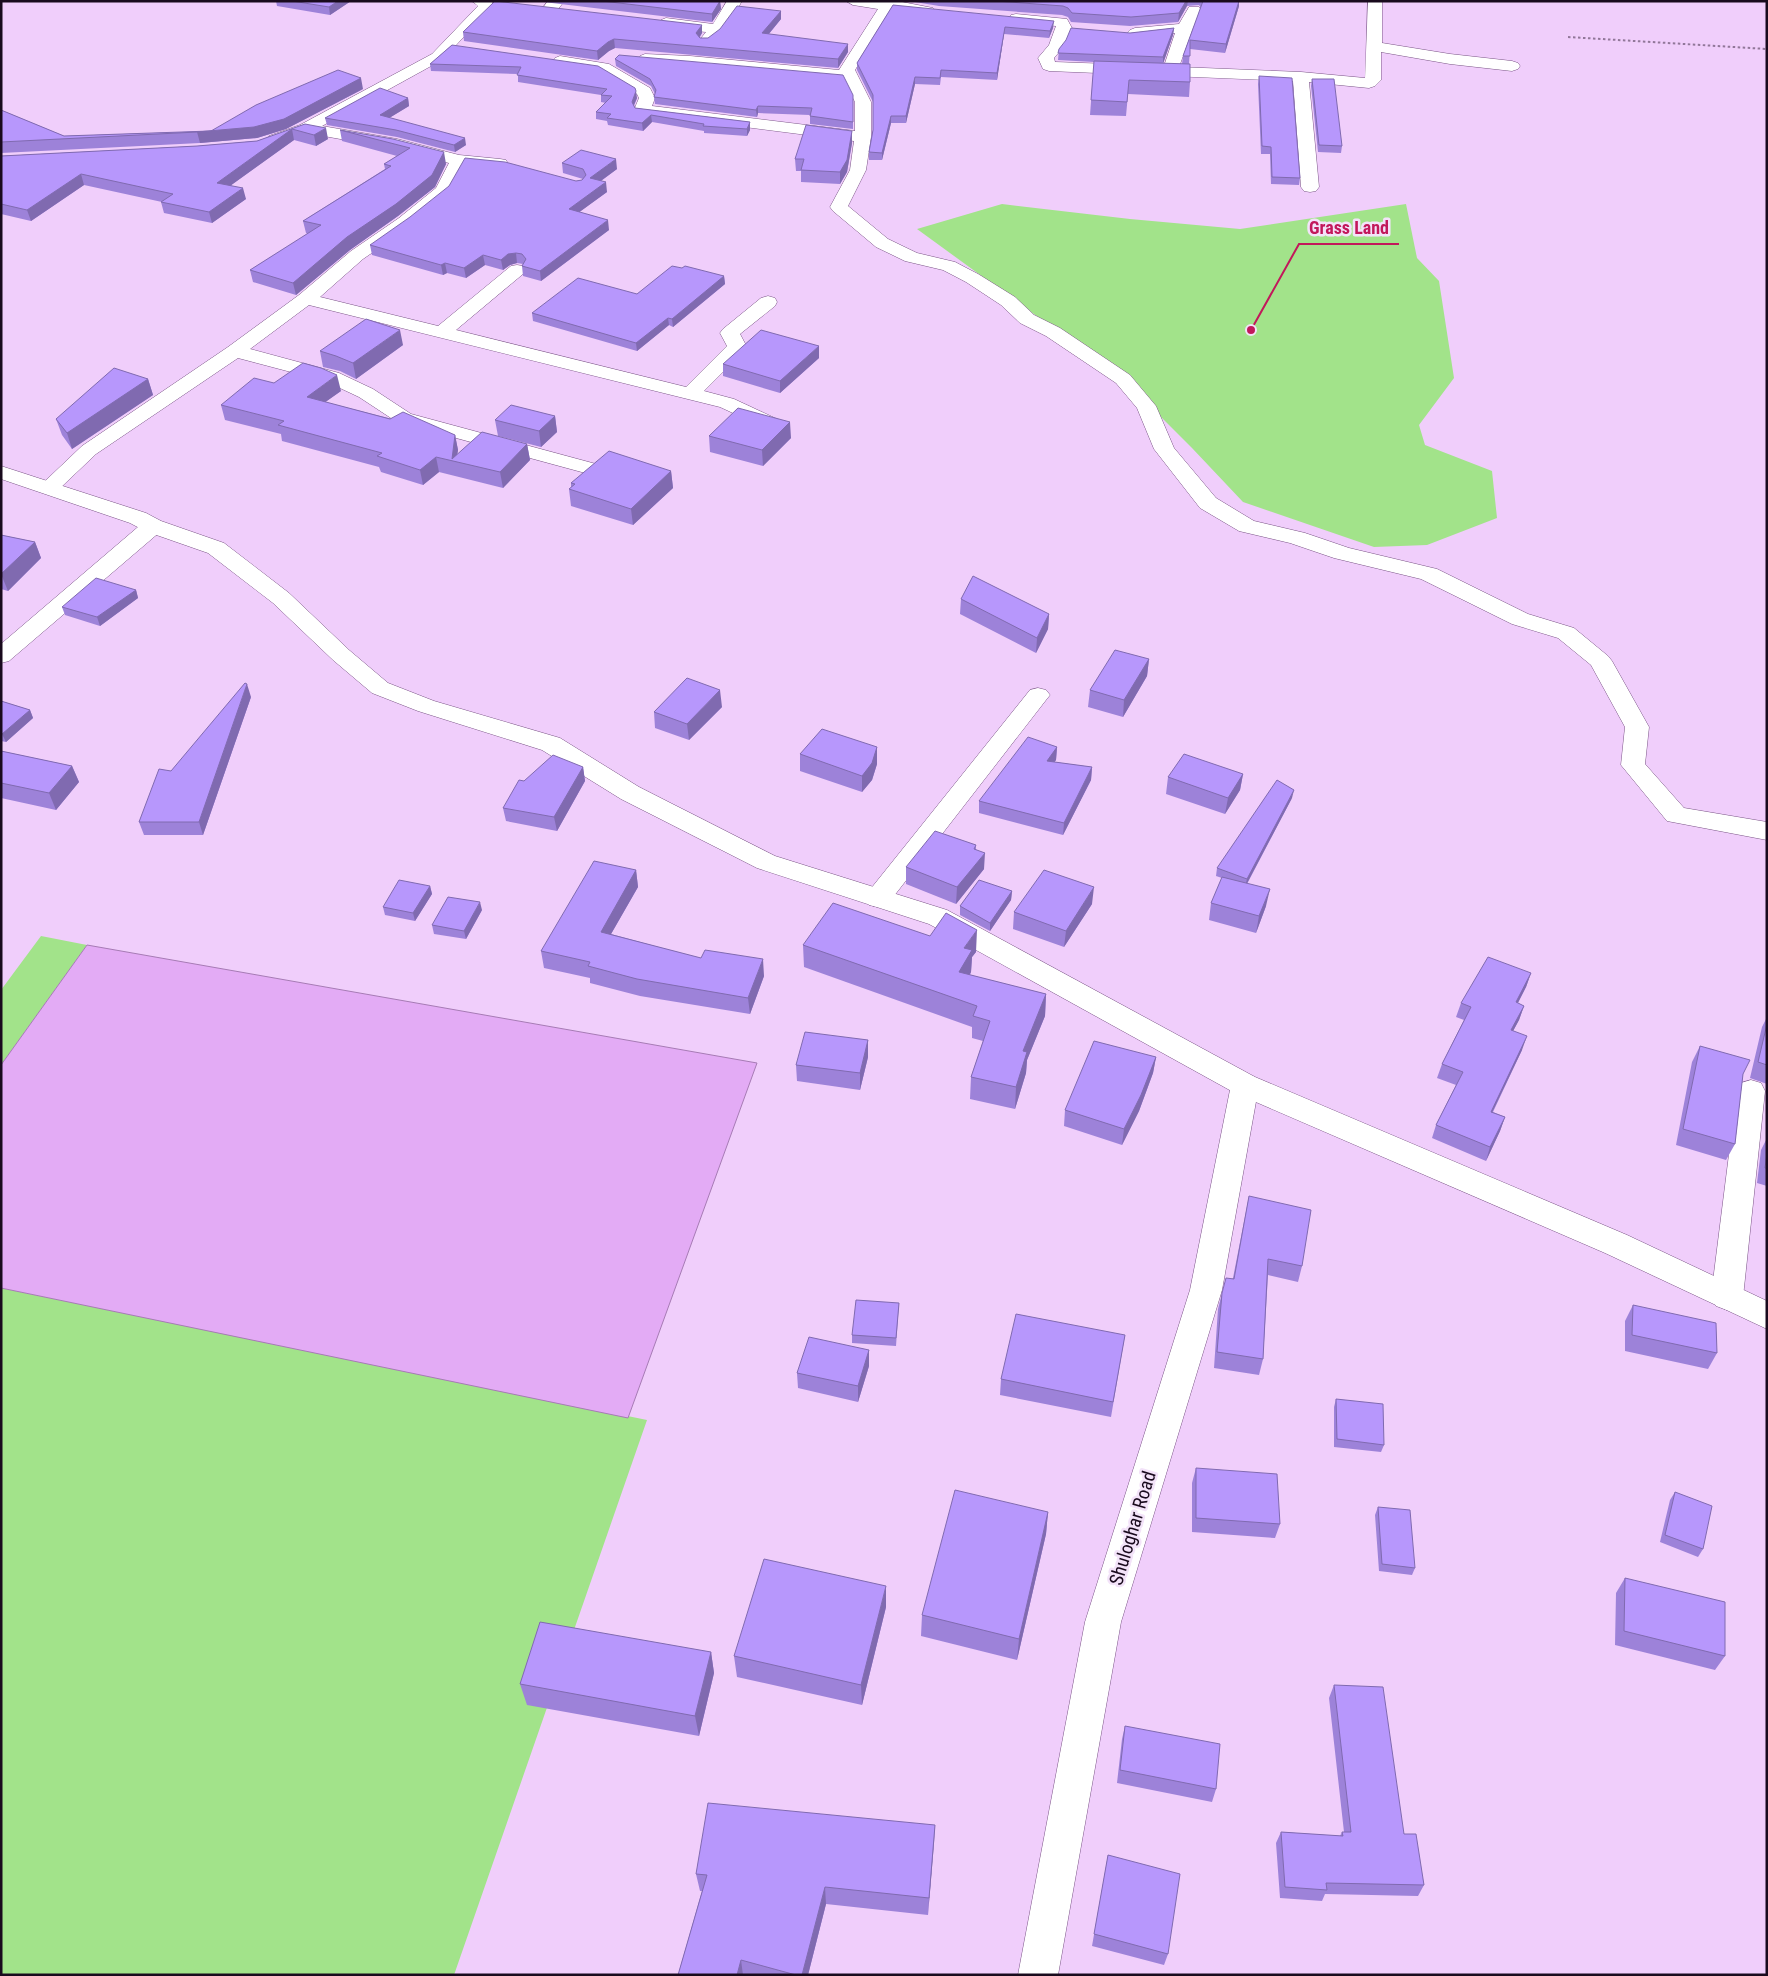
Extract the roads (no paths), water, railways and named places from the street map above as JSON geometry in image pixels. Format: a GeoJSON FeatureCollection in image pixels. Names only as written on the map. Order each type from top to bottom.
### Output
{"type":"FeatureCollection","features":[{"type":"Feature","properties":{"kind":"street"},"geometry":{"type":"LineString","coordinates":[[853,1],[889,4],[939,12]]}},
{"type":"Feature","properties":{"kind":"street"},"geometry":{"type":"LineString","coordinates":[[1004,17],[1062,22],[1064,28],[1056,46],[1046,58],[1049,66],[1301,77],[1369,83],[1373,80],[1375,1]]}},
{"type":"Feature","properties":{"kind":"street"},"geometry":{"type":"LineString","coordinates":[[259,145],[306,128],[450,50],[488,2]]}},
{"type":"Feature","properties":{"kind":"street"},"geometry":{"type":"LineString","coordinates":[[715,2],[734,3]]}},
{"type":"Feature","properties":{"kind":"street"},"geometry":{"type":"LineString","coordinates":[[690,60],[717,29],[734,3]]}},
{"type":"Feature","properties":{"kind":"street"},"geometry":{"type":"LineString","coordinates":[[889,4],[847,70],[864,102],[862,137],[858,170],[839,207],[882,243],[911,257],[949,266],[972,278],[1008,301],[1026,319],[1053,332],[1123,379],[1146,406],[1164,449],[1208,503],[1247,526],[1297,538],[1342,553],[1429,574],[1520,619],[1566,633],[1600,661],[1637,727],[1633,765],[1676,815],[1767,831]]}},
{"type":"Feature","properties":{"kind":"street"},"geometry":{"type":"LineString","coordinates":[[532,7],[558,7]]}},
{"type":"Feature","properties":{"kind":"street"},"geometry":{"type":"LineString","coordinates":[[1170,71],[1185,28],[1194,10]]}},
{"type":"Feature","properties":{"kind":"street"},"geometry":{"type":"LineString","coordinates":[[648,21],[717,29]]}},
{"type":"Feature","properties":{"kind":"street"},"geometry":{"type":"LineString","coordinates":[[1064,28],[1083,30]]}},
{"type":"Feature","properties":{"kind":"street"},"geometry":{"type":"LineString","coordinates":[[1120,32],[1185,28]]}},
{"type":"Feature","properties":{"kind":"street"},"geometry":{"type":"LineString","coordinates":[[1374,46],[1450,59],[1512,66]]}},
{"type":"Feature","properties":{"kind":"street"},"geometry":{"type":"LineString","coordinates":[[632,57],[690,60],[850,76]]}},
{"type":"Feature","properties":{"kind":"street"},"geometry":{"type":"LineString","coordinates":[[545,59],[609,61],[644,91],[647,98],[642,110],[862,137]]}},
{"type":"Feature","properties":{"kind":"street"},"geometry":{"type":"LineString","coordinates":[[1301,77],[1310,187]]}},
{"type":"Feature","properties":{"kind":"street"},"geometry":{"type":"LineString","coordinates":[[306,128],[397,144],[459,160],[517,168]]}},
{"type":"Feature","properties":{"kind":"street"},"geometry":{"type":"LineString","coordinates":[[49,488],[89,450],[235,351],[306,299],[357,255],[405,222],[443,191],[459,160]]}},
{"type":"Feature","properties":{"kind":"street"},"geometry":{"type":"LineString","coordinates":[[442,332],[517,270]]}},
{"type":"Feature","properties":{"kind":"street"},"geometry":{"type":"LineString","coordinates":[[306,299],[691,393],[727,403],[776,426]]}},
{"type":"Feature","properties":{"kind":"street"},"geometry":{"type":"LineString","coordinates":[[691,393],[737,347],[730,333],[768,302]]}},
{"type":"Feature","properties":{"kind":"street"},"geometry":{"type":"LineString","coordinates":[[235,351],[332,377],[366,393],[404,418],[589,468]]}},
{"type":"Feature","properties":{"kind":"street"},"geometry":{"type":"LineString","coordinates":[[1,472],[138,518],[153,526],[216,548],[281,598],[341,655],[380,688],[426,706],[551,744],[630,793],[766,862],[938,917],[1245,1085],[1607,1240],[1767,1316]]}},
{"type":"Feature","properties":{"kind":"street"},"geometry":{"type":"LineString","coordinates":[[1,656],[153,526]]}},
{"type":"Feature","properties":{"kind":"street"},"geometry":{"type":"LineString","coordinates":[[878,898],[1038,695]]}},
{"type":"Feature","properties":{"kind":"street","name":"Shuloghar Road"},"geometry":{"type":"LineString","coordinates":[[1038,1975],[1103,1622],[1206,1290],[1245,1085]]}},
{"type":"Feature","properties":{"kind":"street"},"geometry":{"type":"LineString","coordinates":[[1727,1297],[1751,1092]]}},
{"type":"Feature","properties":{"kind":"place","name":"Grass Land"},"geometry":{"type":"Point","coordinates":[1251,330]}}]}
